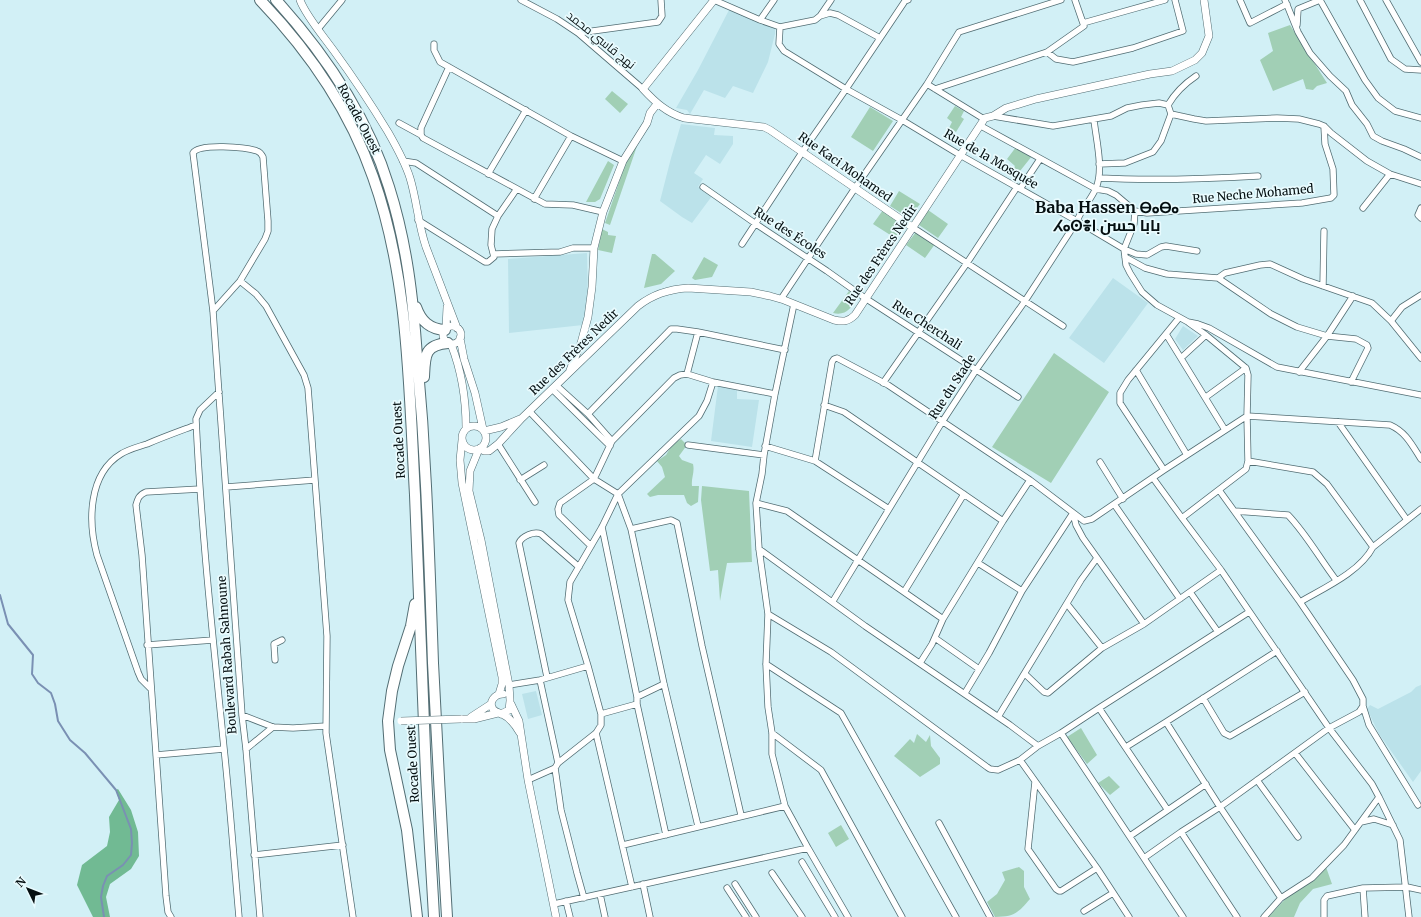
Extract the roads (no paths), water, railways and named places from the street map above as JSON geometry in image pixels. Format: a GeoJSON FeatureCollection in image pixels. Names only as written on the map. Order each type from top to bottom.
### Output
{"type":"FeatureCollection","features":[{"type":"Feature","properties":{"kind":"highway","name":"Rocade Ouest"},"geometry":{"type":"LineString","coordinates":[[260,0],[284,27],[308,58],[338,104],[364,153],[374,177],[395,255],[404,319],[410,397],[425,752],[434,917]]}},
{"type":"Feature","properties":{"kind":"highway","name":"Rocade Ouest"},"geometry":{"type":"LineString","coordinates":[[276,0],[301,29],[335,75],[370,135],[389,186],[401,229],[408,262],[420,390],[430,552],[438,761],[447,917]]}},
{"type":"Feature","properties":{"kind":"highway"},"geometry":{"type":"LineString","coordinates":[[412,297],[424,322],[431,327],[445,329]]}},
{"type":"Feature","properties":{"kind":"highway"},"geometry":{"type":"LineString","coordinates":[[420,390],[424,381],[428,350],[435,345],[449,344]]}},
{"type":"Feature","properties":{"kind":"highway"},"geometry":{"type":"LineString","coordinates":[[417,917],[407,830],[390,750],[388,721],[392,691],[398,666],[411,626],[419,590]]}},
{"type":"Feature","properties":{"kind":"street"},"geometry":{"type":"LineString","coordinates":[[300,0],[318,29],[375,111],[403,161],[410,179],[418,220],[426,247],[446,301],[460,333],[464,359],[476,393],[486,435],[485,442],[480,449],[470,471],[469,491],[481,540],[509,685],[511,702],[509,710],[474,719],[464,718],[388,721]]}},
{"type":"Feature","properties":{"kind":"street"},"geometry":{"type":"LineString","coordinates":[[318,29],[342,0]]}},
{"type":"Feature","properties":{"kind":"street"},"geometry":{"type":"LineString","coordinates":[[578,33],[658,22],[662,16],[661,0]]}},
{"type":"Feature","properties":{"kind":"street"},"geometry":{"type":"LineString","coordinates":[[643,89],[714,0],[780,27],[815,20],[820,16],[831,0]]}},
{"type":"Feature","properties":{"kind":"street"},"geometry":{"type":"LineString","coordinates":[[760,20],[774,0]]}},
{"type":"Feature","properties":{"kind":"street"},"geometry":{"type":"LineString","coordinates":[[742,244],[905,0]]}},
{"type":"Feature","properties":{"kind":"street"},"geometry":{"type":"LineString","coordinates":[[781,299],[810,260],[855,188],[927,84],[959,32],[1061,0]]}},
{"type":"Feature","properties":{"kind":"street"},"geometry":{"type":"LineString","coordinates":[[935,89],[1047,52],[1084,26],[1075,0]]}},
{"type":"Feature","properties":{"kind":"street"},"geometry":{"type":"LineString","coordinates":[[1083,23],[1165,0]]}},
{"type":"Feature","properties":{"kind":"street"},"geometry":{"type":"LineString","coordinates":[[1047,52],[1056,59],[1073,62],[1133,48],[1183,31],[1175,0]]}},
{"type":"Feature","properties":{"kind":"street"},"geometry":{"type":"LineString","coordinates":[[983,122],[1006,108],[1036,99],[1172,71],[1195,60],[1206,46],[1209,36],[1204,0]]}},
{"type":"Feature","properties":{"kind":"street"},"geometry":{"type":"LineString","coordinates":[[1240,0],[1250,23],[1286,2],[1298,32],[1310,53],[1330,76],[1346,91],[1352,105],[1367,124],[1373,136],[1382,142],[1404,149],[1421,157]]}},
{"type":"Feature","properties":{"kind":"street"},"geometry":{"type":"LineString","coordinates":[[1297,27],[1298,9],[1320,0],[1365,80],[1378,98],[1395,110],[1421,118]]}},
{"type":"Feature","properties":{"kind":"street"},"geometry":{"type":"LineString","coordinates":[[1360,0],[1391,59],[1405,69],[1421,70]]}},
{"type":"Feature","properties":{"kind":"street"},"geometry":{"type":"LineString","coordinates":[[1386,0],[1421,62]]}},
{"type":"Feature","properties":{"kind":"street","name":"نهج قاسي محمد"},"geometry":{"type":"LineString","coordinates":[[524,1],[557,19],[578,33],[643,89]]}},
{"type":"Feature","properties":{"kind":"street"},"geometry":{"type":"LineString","coordinates":[[820,16],[830,13],[838,15],[880,38]]}},
{"type":"Feature","properties":{"kind":"street","name":"Rue de la Mosquée"},"geometry":{"type":"LineString","coordinates":[[780,27],[779,44],[784,51],[846,89],[1124,249],[1136,254],[1147,255],[1161,247],[1166,246],[1198,251]]}},
{"type":"Feature","properties":{"kind":"street"},"geometry":{"type":"LineString","coordinates":[[434,44],[434,50],[440,62],[571,136],[623,161]]}},
{"type":"Feature","properties":{"kind":"street"},"geometry":{"type":"LineString","coordinates":[[421,135],[421,128],[449,67]]}},
{"type":"Feature","properties":{"kind":"street"},"geometry":{"type":"LineString","coordinates":[[1099,164],[1126,163],[1153,152],[1161,140],[1171,114],[1168,105],[1174,94],[1187,81],[1196,76]]}},
{"type":"Feature","properties":{"kind":"street"},"geometry":{"type":"LineString","coordinates":[[927,84],[1040,159],[1096,189],[1108,191],[1116,195],[1135,211],[1134,224],[1124,249],[1126,265],[1142,292],[1157,305],[1188,322],[1206,335],[1246,368],[1248,375],[1248,461],[1246,469],[1182,518]]}},
{"type":"Feature","properties":{"kind":"street","name":"Rue Kaci Mohamed"},"geometry":{"type":"LineString","coordinates":[[643,89],[657,104],[677,116],[764,127],[803,151],[912,227],[1063,326]]}},
{"type":"Feature","properties":{"kind":"street"},"geometry":{"type":"LineString","coordinates":[[993,116],[1053,126],[1111,116],[1127,108],[1142,105],[1159,103],[1168,105]]}},
{"type":"Feature","properties":{"kind":"street"},"geometry":{"type":"LineString","coordinates":[[570,372],[581,343],[588,317],[592,288],[594,248],[603,212],[623,161],[644,128],[650,113],[657,104]]}},
{"type":"Feature","properties":{"kind":"street"},"geometry":{"type":"LineString","coordinates":[[488,174],[526,110]]}},
{"type":"Feature","properties":{"kind":"street"},"geometry":{"type":"LineString","coordinates":[[1171,114],[1206,121],[1277,118],[1299,119],[1324,126],[1366,161],[1390,174],[1421,184]]}},
{"type":"Feature","properties":{"kind":"street"},"geometry":{"type":"LineString","coordinates":[[1094,120],[1100,178],[1173,180],[1258,176]]}},
{"type":"Feature","properties":{"kind":"street","name":"Rue des Frères Nedir"},"geometry":{"type":"LineString","coordinates":[[498,444],[529,411],[638,306],[653,296],[679,288],[751,292],[781,299],[834,320],[842,322],[848,321],[851,319],[983,122]]}},
{"type":"Feature","properties":{"kind":"street"},"geometry":{"type":"LineString","coordinates":[[399,123],[516,190],[545,204],[573,205],[603,212]]}},
{"type":"Feature","properties":{"kind":"street","name":"Rue Neche Mohamed"},"geometry":{"type":"LineString","coordinates":[[1135,211],[1148,213],[1302,203],[1331,198],[1334,195],[1333,169],[1325,144],[1324,126]]}},
{"type":"Feature","properties":{"kind":"street"},"geometry":{"type":"LineString","coordinates":[[534,199],[571,136]]}},
{"type":"Feature","properties":{"kind":"street","name":"Boulevard Rabah Sahnoune"},"geometry":{"type":"LineString","coordinates":[[240,281],[262,246],[268,231],[264,157],[257,151],[233,148],[214,147],[196,149],[193,153],[213,311],[242,715],[260,917]]}},
{"type":"Feature","properties":{"kind":"street"},"geometry":{"type":"LineString","coordinates":[[883,383],[968,264],[1018,188],[1040,159]]}},
{"type":"Feature","properties":{"kind":"street"},"geometry":{"type":"LineString","coordinates":[[403,161],[416,163],[498,216]]}},
{"type":"Feature","properties":{"kind":"street"},"geometry":{"type":"LineString","coordinates":[[1363,208],[1390,174]]}},
{"type":"Feature","properties":{"kind":"street","name":"Rue du Stade"},"geometry":{"type":"LineString","coordinates":[[833,601],[942,422],[976,370],[1025,301],[1077,221],[1096,189],[1100,178]]}},
{"type":"Feature","properties":{"kind":"street","name":"Rue des Écoles"},"geometry":{"type":"LineString","coordinates":[[704,188],[865,298]]}},
{"type":"Feature","properties":{"kind":"street"},"geometry":{"type":"LineString","coordinates":[[418,220],[484,262],[488,262],[492,260],[494,254],[491,245],[492,229],[498,216],[516,190]]}},
{"type":"Feature","properties":{"kind":"street"},"geometry":{"type":"LineString","coordinates":[[1421,208],[1418,215],[1421,218]]}},
{"type":"Feature","properties":{"kind":"street"},"geometry":{"type":"LineString","coordinates":[[1323,286],[1324,231]]}},
{"type":"Feature","properties":{"kind":"street"},"geometry":{"type":"LineString","coordinates":[[494,254],[560,252],[573,248],[594,248]]}},
{"type":"Feature","properties":{"kind":"street"},"geometry":{"type":"LineString","coordinates":[[1125,257],[1145,268],[1167,274],[1218,278],[1271,314],[1297,327],[1327,336],[1356,339],[1367,345],[1368,348],[1350,382]]}},
{"type":"Feature","properties":{"kind":"street"},"geometry":{"type":"LineString","coordinates":[[1218,278],[1225,273],[1270,264],[1303,279],[1372,303],[1391,320],[1421,358]]}},
{"type":"Feature","properties":{"kind":"street"},"geometry":{"type":"LineString","coordinates":[[213,311],[240,281],[256,294],[266,306],[304,375],[308,388],[327,636],[326,726],[353,917]]}},
{"type":"Feature","properties":{"kind":"street"},"geometry":{"type":"LineString","coordinates":[[1391,320],[1402,307],[1421,295]]}},
{"type":"Feature","properties":{"kind":"street"},"geometry":{"type":"LineString","coordinates":[[1299,372],[1327,336],[1353,296]]}},
{"type":"Feature","properties":{"kind":"street","name":"Rue Cherchali"},"geometry":{"type":"LineString","coordinates":[[865,298],[1018,397]]}},
{"type":"Feature","properties":{"kind":"street"},"geometry":{"type":"LineString","coordinates":[[446,301],[447,317],[443,337],[449,344],[459,366],[463,382],[466,410],[466,428],[462,436],[460,460],[462,484],[502,677],[502,688],[499,694],[492,700],[491,704],[480,712],[464,718]]}},
{"type":"Feature","properties":{"kind":"street"},"geometry":{"type":"LineString","coordinates":[[794,304],[775,394],[756,503],[759,549],[768,614],[766,664],[768,707],[772,733],[772,754],[785,806],[848,917]]}},
{"type":"Feature","properties":{"kind":"street"},"geometry":{"type":"LineString","coordinates":[[1164,470],[1120,403],[1120,393],[1136,370],[1179,318]]}},
{"type":"Feature","properties":{"kind":"street"},"geometry":{"type":"LineString","coordinates":[[1188,322],[1209,328],[1277,368],[1421,395]]}},
{"type":"Feature","properties":{"kind":"street"},"geometry":{"type":"LineString","coordinates":[[445,329],[453,326],[457,328]]}},
{"type":"Feature","properties":{"kind":"street"},"geometry":{"type":"LineString","coordinates":[[588,414],[670,329],[698,332],[785,350]]}},
{"type":"Feature","properties":{"kind":"street"},"geometry":{"type":"LineString","coordinates":[[687,374],[698,332]]}},
{"type":"Feature","properties":{"kind":"street"},"geometry":{"type":"LineString","coordinates":[[1166,334],[1225,430]]}},
{"type":"Feature","properties":{"kind":"street"},"geometry":{"type":"LineString","coordinates":[[1181,358],[1206,335]]}},
{"type":"Feature","properties":{"kind":"street"},"geometry":{"type":"LineString","coordinates":[[449,344],[456,343],[460,338]]}},
{"type":"Feature","properties":{"kind":"street"},"geometry":{"type":"LineString","coordinates":[[581,343],[582,349],[587,356]]}},
{"type":"Feature","properties":{"kind":"street"},"geometry":{"type":"LineString","coordinates":[[815,461],[832,362],[837,358],[883,383],[1030,480],[1084,521],[1092,519],[1247,416],[1390,425],[1399,429],[1404,434],[1421,459]]}},
{"type":"Feature","properties":{"kind":"street"},"geometry":{"type":"LineString","coordinates":[[1206,397],[1246,368]]}},
{"type":"Feature","properties":{"kind":"street"},"geometry":{"type":"LineString","coordinates":[[1136,370],[1187,455]]}},
{"type":"Feature","properties":{"kind":"street"},"geometry":{"type":"LineString","coordinates":[[591,546],[559,515],[558,509],[560,503],[594,479],[611,443],[674,378],[687,374],[713,382],[775,394]]}},
{"type":"Feature","properties":{"kind":"street"},"geometry":{"type":"LineString","coordinates":[[528,780],[557,765],[596,733],[601,725],[601,714],[568,600],[570,582],[602,527],[618,494],[699,416],[707,402],[713,382]]}},
{"type":"Feature","properties":{"kind":"street"},"geometry":{"type":"LineString","coordinates":[[554,387],[588,414],[611,443]]}},
{"type":"Feature","properties":{"kind":"street"},"geometry":{"type":"LineString","coordinates":[[554,387],[611,443]]}},
{"type":"Feature","properties":{"kind":"street"},"geometry":{"type":"LineString","coordinates":[[219,392],[200,410],[196,419],[196,425],[213,640],[239,917]]}},
{"type":"Feature","properties":{"kind":"street"},"geometry":{"type":"LineString","coordinates":[[824,405],[844,412],[1003,521]]}},
{"type":"Feature","properties":{"kind":"street"},"geometry":{"type":"LineString","coordinates":[[529,411],[594,479],[618,494],[631,529],[664,684],[698,826]]}},
{"type":"Feature","properties":{"kind":"street","name":"Rue des Frères Nedir"},"geometry":{"type":"LineString","coordinates":[[484,430],[501,427],[522,418]]}},
{"type":"Feature","properties":{"kind":"street"},"geometry":{"type":"LineString","coordinates":[[1338,422],[1407,520]]}},
{"type":"Feature","properties":{"kind":"street"},"geometry":{"type":"LineString","coordinates":[[151,689],[141,678],[138,672],[97,555],[92,528],[95,492],[100,477],[109,464],[121,454],[196,425]]}},
{"type":"Feature","properties":{"kind":"street"},"geometry":{"type":"LineString","coordinates":[[466,428],[476,426],[484,430]]}},
{"type":"Feature","properties":{"kind":"street"},"geometry":{"type":"LineString","coordinates":[[462,440],[465,446],[472,450],[480,449],[489,451],[498,444],[535,502]]}},
{"type":"Feature","properties":{"kind":"street"},"geometry":{"type":"LineString","coordinates":[[688,445],[764,455]]}},
{"type":"Feature","properties":{"kind":"street"},"geometry":{"type":"LineString","coordinates":[[766,446],[815,461],[889,509]]}},
{"type":"Feature","properties":{"kind":"street"},"geometry":{"type":"LineString","coordinates":[[1248,461],[1313,472],[1327,484],[1373,547]]}},
{"type":"Feature","properties":{"kind":"street"},"geometry":{"type":"LineString","coordinates":[[1100,462],[1122,499]]}},
{"type":"Feature","properties":{"kind":"street"},"geometry":{"type":"LineString","coordinates":[[520,480],[544,465]]}},
{"type":"Feature","properties":{"kind":"street"},"geometry":{"type":"LineString","coordinates":[[1153,478],[1221,570],[1329,728],[1372,784],[1400,840],[1407,887],[1409,917]]}},
{"type":"Feature","properties":{"kind":"street"},"geometry":{"type":"LineString","coordinates":[[226,487],[315,480]]}},
{"type":"Feature","properties":{"kind":"street"},"geometry":{"type":"LineString","coordinates":[[920,663],[935,638],[943,619],[1030,480]]}},
{"type":"Feature","properties":{"kind":"street"},"geometry":{"type":"LineString","coordinates":[[171,917],[168,912],[166,896],[142,555],[136,505],[137,499],[140,495],[146,492],[200,489]]}},
{"type":"Feature","properties":{"kind":"street"},"geometry":{"type":"LineString","coordinates":[[1144,858],[1220,807],[1329,728],[1359,712],[1362,706],[1363,699],[1353,680],[1300,602],[1219,490]]}},
{"type":"Feature","properties":{"kind":"street"},"geometry":{"type":"LineString","coordinates":[[904,592],[964,494]]}},
{"type":"Feature","properties":{"kind":"street"},"geometry":{"type":"LineString","coordinates":[[756,503],[787,511],[943,619]]}},
{"type":"Feature","properties":{"kind":"street"},"geometry":{"type":"LineString","coordinates":[[1114,504],[1180,599]]}},
{"type":"Feature","properties":{"kind":"street"},"geometry":{"type":"LineString","coordinates":[[1300,602],[1350,573],[1368,556],[1373,547],[1421,509]]}},
{"type":"Feature","properties":{"kind":"street"},"geometry":{"type":"LineString","coordinates":[[1235,511],[1288,516],[1299,526],[1320,560],[1336,580]]}},
{"type":"Feature","properties":{"kind":"street"},"geometry":{"type":"LineString","coordinates":[[1073,513],[1076,525],[1097,558],[1144,624]]}},
{"type":"Feature","properties":{"kind":"street"},"geometry":{"type":"LineString","coordinates":[[965,693],[1022,591],[1073,513]]}},
{"type":"Feature","properties":{"kind":"street"},"geometry":{"type":"LineString","coordinates":[[631,529],[671,520],[677,522],[702,646],[741,815]]}},
{"type":"Feature","properties":{"kind":"street"},"geometry":{"type":"LineString","coordinates":[[602,527],[637,697],[636,704],[666,835]]}},
{"type":"Feature","properties":{"kind":"street"},"geometry":{"type":"LineString","coordinates":[[547,677],[519,543],[520,540],[537,532],[579,567]]}},
{"type":"Feature","properties":{"kind":"street"},"geometry":{"type":"LineString","coordinates":[[759,549],[833,601],[865,626],[965,693],[1038,746]]}},
{"type":"Feature","properties":{"kind":"street"},"geometry":{"type":"LineString","coordinates":[[998,717],[1010,695],[1025,674],[1067,604],[1097,558]]}},
{"type":"Feature","properties":{"kind":"street"},"geometry":{"type":"LineString","coordinates":[[978,563],[1022,591]]}},
{"type":"Feature","properties":{"kind":"street"},"geometry":{"type":"LineString","coordinates":[[1025,674],[1044,692],[1048,693],[1102,648],[1144,624],[1221,570]]}},
{"type":"Feature","properties":{"kind":"street"},"geometry":{"type":"LineString","coordinates":[[1190,592],[1218,632]]}},
{"type":"Feature","properties":{"kind":"street"},"geometry":{"type":"LineString","coordinates":[[1067,604],[1102,648]]}},
{"type":"Feature","properties":{"kind":"street"},"geometry":{"type":"LineString","coordinates":[[768,614],[831,652],[990,769],[998,770],[1020,760],[1038,746],[1061,733],[1250,612]]}},
{"type":"Feature","properties":{"kind":"street"},"geometry":{"type":"LineString","coordinates":[[935,638],[979,669]]}},
{"type":"Feature","properties":{"kind":"street"},"geometry":{"type":"LineString","coordinates":[[148,645],[213,640]]}},
{"type":"Feature","properties":{"kind":"street"},"geometry":{"type":"LineString","coordinates":[[275,660],[274,644],[282,640]]}},
{"type":"Feature","properties":{"kind":"street"},"geometry":{"type":"LineString","coordinates":[[1126,747],[1277,651]]}},
{"type":"Feature","properties":{"kind":"street"},"geometry":{"type":"LineString","coordinates":[[766,664],[841,713],[956,917]]}},
{"type":"Feature","properties":{"kind":"street"},"geometry":{"type":"LineString","coordinates":[[509,685],[540,680],[588,666]]}},
{"type":"Feature","properties":{"kind":"street"},"geometry":{"type":"LineString","coordinates":[[540,680],[557,765],[560,810],[584,898]]}},
{"type":"Feature","properties":{"kind":"street"},"geometry":{"type":"LineString","coordinates":[[637,697],[664,684]]}},
{"type":"Feature","properties":{"kind":"street"},"geometry":{"type":"LineString","coordinates":[[1203,698],[1224,733],[1230,736],[1305,692]]}},
{"type":"Feature","properties":{"kind":"street"},"geometry":{"type":"LineString","coordinates":[[499,694],[506,695],[517,715],[528,780],[556,917]]}},
{"type":"Feature","properties":{"kind":"street"},"geometry":{"type":"LineString","coordinates":[[491,704],[494,711],[500,713],[514,724],[520,733]]}},
{"type":"Feature","properties":{"kind":"street"},"geometry":{"type":"LineString","coordinates":[[601,714],[636,704]]}},
{"type":"Feature","properties":{"kind":"street"},"geometry":{"type":"LineString","coordinates":[[1362,706],[1369,725],[1418,805]]}},
{"type":"Feature","properties":{"kind":"street"},"geometry":{"type":"LineString","coordinates":[[1099,708],[1167,809]]}},
{"type":"Feature","properties":{"kind":"street"},"geometry":{"type":"LineString","coordinates":[[242,715],[273,727],[293,728],[326,726]]}},
{"type":"Feature","properties":{"kind":"street"},"geometry":{"type":"LineString","coordinates":[[1166,722],[1220,807],[1281,898]]}},
{"type":"Feature","properties":{"kind":"street"},"geometry":{"type":"LineString","coordinates":[[246,748],[273,727]]}},
{"type":"Feature","properties":{"kind":"street"},"geometry":{"type":"LineString","coordinates":[[596,733],[632,887]]}},
{"type":"Feature","properties":{"kind":"street"},"geometry":{"type":"LineString","coordinates":[[772,733],[821,770],[902,917]]}},
{"type":"Feature","properties":{"kind":"street"},"geometry":{"type":"LineString","coordinates":[[1061,733],[1183,917]]}},
{"type":"Feature","properties":{"kind":"street"},"geometry":{"type":"LineString","coordinates":[[156,755],[224,749]]}},
{"type":"Feature","properties":{"kind":"street"},"geometry":{"type":"LineString","coordinates":[[1294,753],[1355,830]]}},
{"type":"Feature","properties":{"kind":"street"},"geometry":{"type":"LineString","coordinates":[[1020,760],[1097,868],[1127,916]]}},
{"type":"Feature","properties":{"kind":"street"},"geometry":{"type":"LineString","coordinates":[[1257,780],[1298,837]]}},
{"type":"Feature","properties":{"kind":"street"},"geometry":{"type":"LineString","coordinates":[[1035,782],[1028,849],[1056,889],[1061,891],[1097,868]]}},
{"type":"Feature","properties":{"kind":"street"},"geometry":{"type":"LineString","coordinates":[[1130,836],[1167,809],[1206,784]]}},
{"type":"Feature","properties":{"kind":"street"},"geometry":{"type":"LineString","coordinates":[[1264,917],[1281,898],[1312,878],[1344,845],[1379,797]]}},
{"type":"Feature","properties":{"kind":"street"},"geometry":{"type":"LineString","coordinates":[[623,845],[741,815],[785,806]]}},
{"type":"Feature","properties":{"kind":"street"},"geometry":{"type":"LineString","coordinates":[[1361,822],[1374,819],[1393,825]]}},
{"type":"Feature","properties":{"kind":"street"},"geometry":{"type":"LineString","coordinates":[[939,823],[990,917]]}},
{"type":"Feature","properties":{"kind":"street"},"geometry":{"type":"LineString","coordinates":[[1181,832],[1237,917]]}},
{"type":"Feature","properties":{"kind":"street"},"geometry":{"type":"LineString","coordinates":[[254,855],[343,845]]}},
{"type":"Feature","properties":{"kind":"street"},"geometry":{"type":"LineString","coordinates":[[554,904],[808,848]]}},
{"type":"Feature","properties":{"kind":"street"},"geometry":{"type":"LineString","coordinates":[[802,862],[835,917]]}},
{"type":"Feature","properties":{"kind":"street"},"geometry":{"type":"LineString","coordinates":[[772,873],[802,917]]}},
{"type":"Feature","properties":{"kind":"street"},"geometry":{"type":"LineString","coordinates":[[643,884],[650,917]]}},
{"type":"Feature","properties":{"kind":"street"},"geometry":{"type":"LineString","coordinates":[[734,884],[756,917]]}},
{"type":"Feature","properties":{"kind":"street"},"geometry":{"type":"LineString","coordinates":[[1324,917],[1324,900],[1327,896],[1363,888],[1407,887],[1421,890]]}},
{"type":"Feature","properties":{"kind":"street"},"geometry":{"type":"LineString","coordinates":[[726,888],[746,917]]}},
{"type":"Feature","properties":{"kind":"street"},"geometry":{"type":"LineString","coordinates":[[1363,888],[1365,917]]}},
{"type":"Feature","properties":{"kind":"street"},"geometry":{"type":"LineString","coordinates":[[1084,911],[1113,893]]}},
{"type":"Feature","properties":{"kind":"street"},"geometry":{"type":"LineString","coordinates":[[600,894],[605,917]]}},
{"type":"Feature","properties":{"kind":"street"},"geometry":{"type":"LineString","coordinates":[[566,901],[570,917]]}},
{"type":"Feature","properties":{"kind":"street"},"geometry":{"type":"LineString","coordinates":[[412,917],[416,903]]}},
{"type":"Feature","properties":{"kind":"waterway"},"geometry":{"type":"LineString","coordinates":[[0,595],[8,624],[33,655],[32,674],[38,683],[51,693],[55,704],[58,721],[70,740],[85,753],[116,790],[131,829],[131,855],[123,865],[107,876],[103,886],[101,897],[104,917]]}},
{"type":"Feature","properties":{"kind":"district","name":"Baba Hassen ⴱⴰⴱⴰ ⵃⴰⵙⴻⵏ بابا حسن"},"geometry":{"type":"Point","coordinates":[1107,216]}}]}
